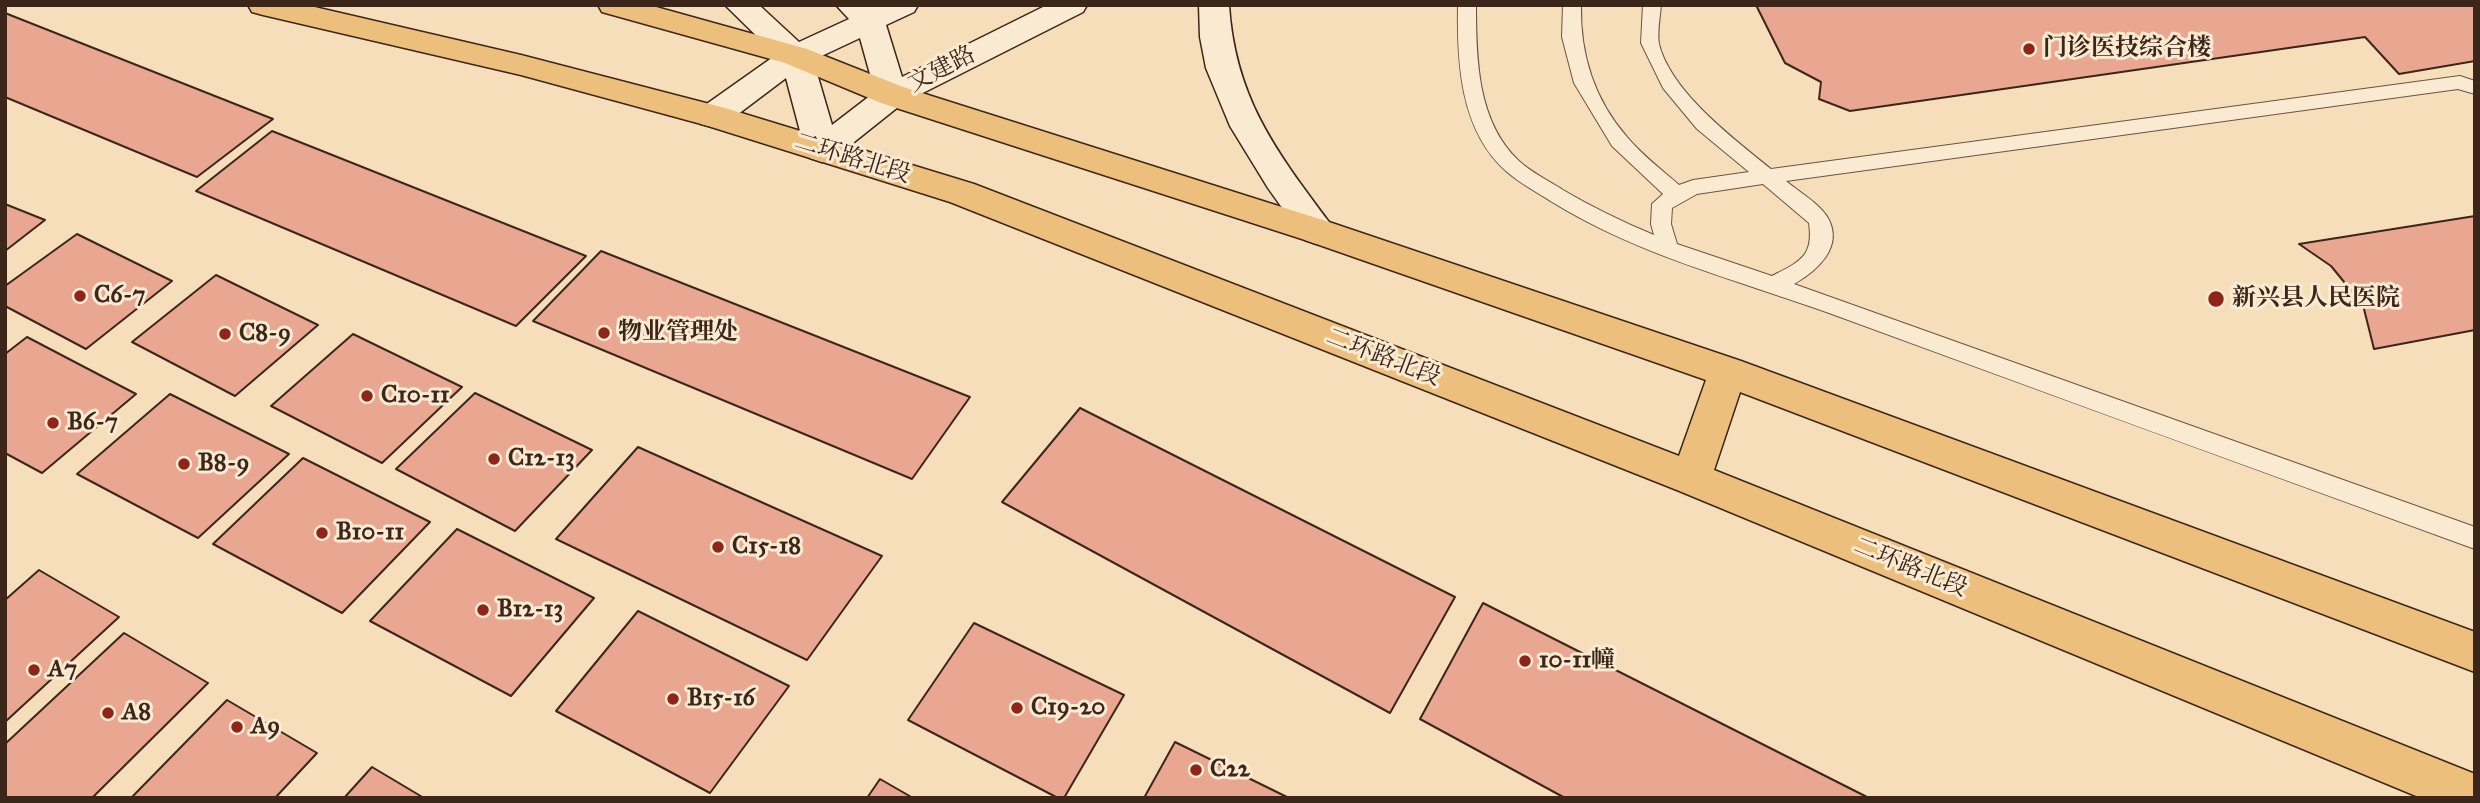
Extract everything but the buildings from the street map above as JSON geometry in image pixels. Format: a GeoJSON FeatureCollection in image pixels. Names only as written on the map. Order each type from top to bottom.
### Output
{"type":"FeatureCollection","features":[{"type":"Feature","properties":{"kind":"main road","name":"二环路北段"},"geometry":{"type":"LineString","coordinates":[[263,5],[521,65],[713,116],[962,193],[1691,478],[2475,797]]}},
{"type":"Feature","properties":{"kind":"main road"},"geometry":{"type":"LineString","coordinates":[[613,5],[796,56],[892,95],[1317,230],[1728,372],[2475,652]]}},
{"type":"Feature","properties":{"kind":"main road"},"geometry":{"type":"LineString","coordinates":[[740,5],[796,56],[822,150]]}},
{"type":"Feature","properties":{"kind":"main road"},"geometry":{"type":"LineString","coordinates":[[713,116],[860,13],[904,5]]}},
{"type":"Feature","properties":{"kind":"main road","name":"文建路"},"geometry":{"type":"LineString","coordinates":[[822,150],[892,95],[1072,5]]}},
{"type":"Feature","properties":{"kind":"main road"},"geometry":{"type":"LineString","coordinates":[[1214,5],[1213,33],[1228,92],[1262,156],[1317,230]]}},
{"type":"Feature","properties":{"kind":"main road"},"geometry":{"type":"LineString","coordinates":[[860,13],[892,95]]}},
{"type":"Feature","properties":{"kind":"main road"},"geometry":{"type":"LineString","coordinates":[[1691,478],[1728,372]]}},
{"type":"Feature","properties":{"kind":"lane"},"geometry":{"type":"LineString","coordinates":[[1467,5],[1466,58],[1480,122],[1511,165],[1579,208],[1669,251],[1774,285],[2475,538]]}},
{"type":"Feature","properties":{"kind":"lane"},"geometry":{"type":"LineString","coordinates":[[1572,5],[1571,37],[1583,83],[1619,141],[1678,196]]}},
{"type":"Feature","properties":{"kind":"lane"},"geometry":{"type":"LineString","coordinates":[[1652,5],[1650,43],[1670,84],[1704,124],[1819,220],[1823,237],[1820,254],[1804,268],[1774,285]]}},
{"type":"Feature","properties":{"kind":"lane"},"geometry":{"type":"LineString","coordinates":[[1669,251],[1661,224],[1662,204],[1693,187],[2460,82],[2475,88]]}},
{"type":"Feature","properties":{"kind":"place","name":"门诊医技综合楼"},"geometry":{"type":"Point","coordinates":[2029,49]}},
{"type":"Feature","properties":{"kind":"place","name":"C6-7"},"geometry":{"type":"Point","coordinates":[80,296]}},
{"type":"Feature","properties":{"kind":"place","name":"新兴县人民医院"},"geometry":{"type":"Point","coordinates":[2216,299]}},
{"type":"Feature","properties":{"kind":"place","name":"物业管理处"},"geometry":{"type":"Point","coordinates":[604,333]}},
{"type":"Feature","properties":{"kind":"place","name":"C8-9"},"geometry":{"type":"Point","coordinates":[225,334]}},
{"type":"Feature","properties":{"kind":"place","name":"C10-11"},"geometry":{"type":"Point","coordinates":[367,396]}},
{"type":"Feature","properties":{"kind":"place","name":"B6-7"},"geometry":{"type":"Point","coordinates":[53,423]}},
{"type":"Feature","properties":{"kind":"place","name":"C12-13"},"geometry":{"type":"Point","coordinates":[494,459]}},
{"type":"Feature","properties":{"kind":"place","name":"B8-9"},"geometry":{"type":"Point","coordinates":[184,464]}},
{"type":"Feature","properties":{"kind":"place","name":"B10-11"},"geometry":{"type":"Point","coordinates":[322,533]}},
{"type":"Feature","properties":{"kind":"place","name":"C15-18"},"geometry":{"type":"Point","coordinates":[718,547]}},
{"type":"Feature","properties":{"kind":"place","name":"B12-13"},"geometry":{"type":"Point","coordinates":[483,610]}},
{"type":"Feature","properties":{"kind":"place","name":"10-11幢"},"geometry":{"type":"Point","coordinates":[1525,661]}},
{"type":"Feature","properties":{"kind":"place","name":"A7"},"geometry":{"type":"Point","coordinates":[34,670]}},
{"type":"Feature","properties":{"kind":"place","name":"B15-16"},"geometry":{"type":"Point","coordinates":[673,699]}},
{"type":"Feature","properties":{"kind":"place","name":"C19-20"},"geometry":{"type":"Point","coordinates":[1017,708]}},
{"type":"Feature","properties":{"kind":"place","name":"A8"},"geometry":{"type":"Point","coordinates":[108,713]}},
{"type":"Feature","properties":{"kind":"place","name":"A9"},"geometry":{"type":"Point","coordinates":[237,727]}},
{"type":"Feature","properties":{"kind":"place","name":"C22"},"geometry":{"type":"Point","coordinates":[1196,770]}}]}
